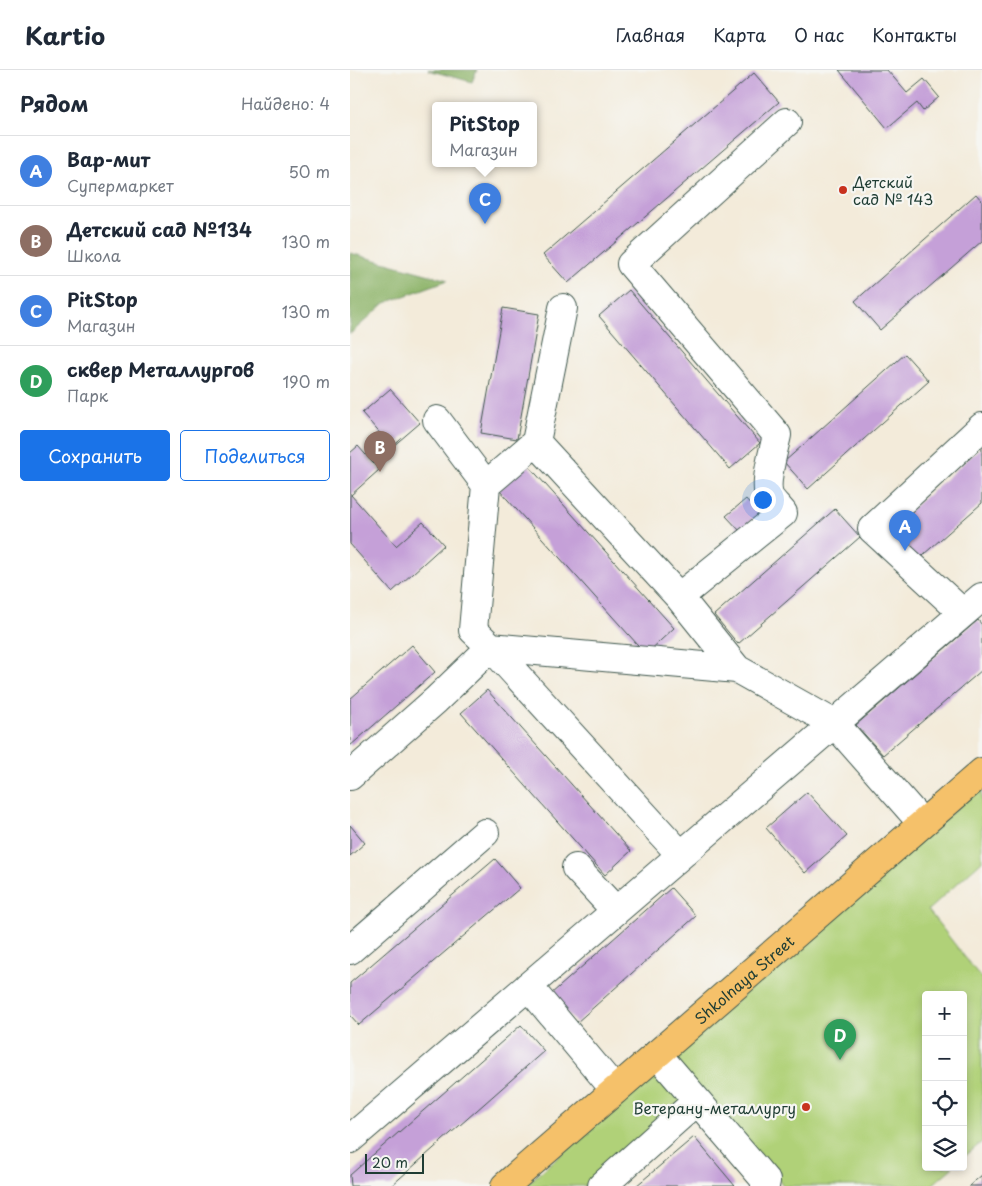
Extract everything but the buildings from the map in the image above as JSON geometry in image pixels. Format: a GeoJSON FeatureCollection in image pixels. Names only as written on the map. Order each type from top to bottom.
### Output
{"type":"FeatureCollection","features":[{"type":"Feature","properties":{"kind":"main road","name":"Shkolnaya Street"},"geometry":{"type":"LineString","coordinates":[[505,1186],[982,772]]}},
{"type":"Feature","properties":{"kind":"lane"},"geometry":{"type":"LineString","coordinates":[[679,597],[783,513],[769,496],[768,479],[777,435],[631,264],[788,122]]}},
{"type":"Feature","properties":{"kind":"lane"},"geometry":{"type":"LineString","coordinates":[[486,485],[536,442],[564,308]]}},
{"type":"Feature","properties":{"kind":"lane"},"geometry":{"type":"LineString","coordinates":[[437,420],[486,485],[473,630],[681,854]]}},
{"type":"Feature","properties":{"kind":"lane"},"geometry":{"type":"LineString","coordinates":[[350,1139],[972,605],[872,529],[982,427]]}},
{"type":"Feature","properties":{"kind":"lane"},"geometry":{"type":"LineString","coordinates":[[536,442],[679,597],[737,668],[835,724],[922,824]]}},
{"type":"Feature","properties":{"kind":"lane"},"geometry":{"type":"LineString","coordinates":[[350,776],[436,700],[490,647],[737,668]]}},
{"type":"Feature","properties":{"kind":"lane"},"geometry":{"type":"LineString","coordinates":[[350,950],[486,833]]}},
{"type":"Feature","properties":{"kind":"lane"},"geometry":{"type":"LineString","coordinates":[[576,868],[616,911]]}},
{"type":"Feature","properties":{"kind":"lane"},"geometry":{"type":"LineString","coordinates":[[528,986],[615,1090]]}},
{"type":"Feature","properties":{"kind":"lane"},"geometry":{"type":"LineString","coordinates":[[657,1054],[766,1181],[765,1186]]}},
{"type":"Feature","properties":{"kind":"lane"},"geometry":{"type":"LineString","coordinates":[[602,1186],[697,1101]]}},
{"type":"Feature","properties":{"kind":"green space"},"geometry":{"type":"Polygon","coordinates":[[[428,70],[477,70],[472,82],[428,70]]]}},
{"type":"Feature","properties":{"kind":"green space"},"geometry":{"type":"Polygon","coordinates":[[[350,253],[448,280],[385,303],[350,334],[350,253]]]}},
{"type":"Feature","properties":{"kind":"green space"},"geometry":{"type":"Polygon","coordinates":[[[982,786],[982,861],[928,910],[982,979],[982,1142],[967,1155],[967,991],[922,991],[922,1171],[948,1171],[931,1186],[784,1186],[706,1103],[605,1186],[525,1186],[982,786]]]}},
{"type":"Feature","properties":{"kind":"place","name":"Детский сад № 143"},"geometry":{"type":"Point","coordinates":[843,190]}},
{"type":"Feature","properties":{"kind":"place","name":"PitStop"},"geometry":{"type":"Point","coordinates":[485,224]}},
{"type":"Feature","properties":{"kind":"place","name":"Детский сад №134"},"geometry":{"type":"Point","coordinates":[380,472]}},
{"type":"Feature","properties":{"kind":"place","name":"Вар-мит"},"geometry":{"type":"Point","coordinates":[905,551]}},
{"type":"Feature","properties":{"kind":"place","name":"сквер Металлургов"},"geometry":{"type":"Point","coordinates":[840,1060]}},
{"type":"Feature","properties":{"kind":"place","name":"Ветерану-металлургу"},"geometry":{"type":"Point","coordinates":[806,1107]}}]}
